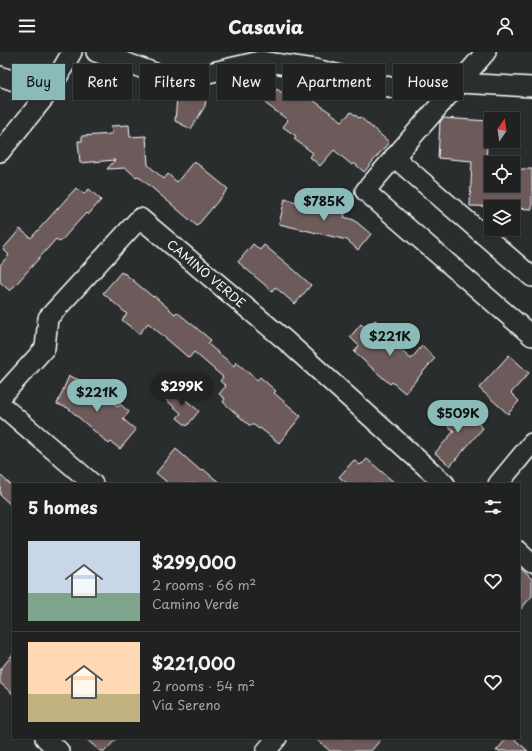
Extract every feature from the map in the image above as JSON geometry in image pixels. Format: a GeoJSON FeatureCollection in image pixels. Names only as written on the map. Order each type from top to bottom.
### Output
{"type":"FeatureCollection","features":[{"type":"Feature","properties":{"kind":"street"},"geometry":{"type":"LineString","coordinates":[[65,64],[72,52]]}},
{"type":"Feature","properties":{"kind":"street"},"geometry":{"type":"LineString","coordinates":[[96,52],[161,75],[204,74],[260,61],[315,69],[393,88]]}},
{"type":"Feature","properties":{"kind":"street"},"geometry":{"type":"LineString","coordinates":[[463,77],[486,52]]}},
{"type":"Feature","properties":{"kind":"street"},"geometry":{"type":"LineString","coordinates":[[0,76],[12,80]]}},
{"type":"Feature","properties":{"kind":"street"},"geometry":{"type":"LineString","coordinates":[[463,83],[532,87]]}},
{"type":"Feature","properties":{"kind":"street"},"geometry":{"type":"LineString","coordinates":[[0,152],[42,100]]}},
{"type":"Feature","properties":{"kind":"street"},"geometry":{"type":"LineString","coordinates":[[443,100],[365,191],[532,336]]}},
{"type":"Feature","properties":{"kind":"street"},"geometry":{"type":"LineString","coordinates":[[394,157],[532,277]]}},
{"type":"Feature","properties":{"kind":"street","name":"CAMINO VERDE"},"geometry":{"type":"LineString","coordinates":[[0,398],[45,348],[48,318],[140,218],[285,340],[444,483]]}},
{"type":"Feature","properties":{"kind":"street"},"geometry":{"type":"LineString","coordinates":[[0,404],[92,483]]}},
{"type":"Feature","properties":{"kind":"street"},"geometry":{"type":"LineString","coordinates":[[499,483],[532,443]]}},
{"type":"Feature","properties":{"kind":"street"},"geometry":{"type":"LineString","coordinates":[[520,552],[532,563]]}},
{"type":"Feature","properties":{"kind":"street"},"geometry":{"type":"LineString","coordinates":[[46,739],[59,751]]}},
{"type":"Feature","properties":{"kind":"street"},"geometry":{"type":"LineString","coordinates":[[266,751],[277,739]]}},
{"type":"Feature","properties":{"kind":"building"},"geometry":{"type":"Polygon","coordinates":[[[277,89],[283,94],[283,100],[313,100],[342,121],[351,112],[359,118],[360,117],[389,142],[364,172],[354,163],[352,165],[334,150],[320,166],[310,157],[313,153],[294,139],[296,136],[283,127],[288,120],[266,104],[269,100],[275,100],[275,92],[277,89]]]}},
{"type":"Feature","properties":{"kind":"building"},"geometry":{"type":"Polygon","coordinates":[[[177,100],[206,100],[205,106],[191,129],[175,121],[177,100]]]}},
{"type":"Feature","properties":{"kind":"building"},"geometry":{"type":"Polygon","coordinates":[[[443,118],[484,121],[484,148],[487,148],[486,156],[484,156],[484,192],[520,192],[520,169],[532,169],[532,209],[520,208],[520,200],[484,200],[484,206],[470,206],[472,161],[438,158],[440,122],[443,118]]]}},
{"type":"Feature","properties":{"kind":"building"},"geometry":{"type":"Polygon","coordinates":[[[129,125],[130,137],[146,136],[148,165],[164,179],[168,174],[177,182],[194,161],[228,189],[197,226],[138,176],[136,177],[126,168],[107,169],[115,160],[80,163],[78,141],[82,141],[82,136],[112,134],[111,126],[129,125]]]}},
{"type":"Feature","properties":{"kind":"building"},"geometry":{"type":"Polygon","coordinates":[[[76,188],[84,194],[89,189],[101,200],[88,215],[86,213],[60,242],[56,239],[10,291],[0,282],[0,265],[9,255],[3,249],[20,229],[31,238],[76,188]]]}},
{"type":"Feature","properties":{"kind":"building"},"geometry":{"type":"Polygon","coordinates":[[[285,199],[325,209],[326,205],[346,210],[344,217],[354,220],[371,234],[358,250],[347,240],[279,224],[285,199]]]}},
{"type":"Feature","properties":{"kind":"building"},"geometry":{"type":"Polygon","coordinates":[[[253,244],[260,250],[264,245],[311,285],[295,304],[275,287],[272,291],[238,262],[253,244]]]}},
{"type":"Feature","properties":{"kind":"building"},"geometry":{"type":"Polygon","coordinates":[[[121,272],[153,297],[154,296],[175,314],[177,312],[211,340],[208,344],[234,366],[236,362],[257,380],[260,377],[276,391],[274,393],[301,416],[279,443],[260,428],[259,429],[254,425],[249,425],[223,402],[225,399],[219,394],[226,386],[220,381],[223,377],[194,352],[189,358],[148,323],[139,334],[122,320],[127,314],[103,293],[121,272]]]}},
{"type":"Feature","properties":{"kind":"building"},"geometry":{"type":"Polygon","coordinates":[[[375,320],[388,331],[389,340],[411,359],[422,346],[435,358],[405,393],[392,382],[390,384],[354,352],[359,346],[350,337],[361,324],[367,330],[375,320]]]}},
{"type":"Feature","properties":{"kind":"building"},"geometry":{"type":"Polygon","coordinates":[[[509,355],[529,373],[511,393],[519,401],[508,414],[479,388],[509,355]]]}},
{"type":"Feature","properties":{"kind":"building"},"geometry":{"type":"Polygon","coordinates":[[[69,376],[85,382],[84,385],[107,404],[110,400],[118,407],[120,404],[129,412],[123,419],[136,430],[120,449],[111,442],[109,444],[68,408],[57,404],[69,376]]]}},
{"type":"Feature","properties":{"kind":"building"},"geometry":{"type":"Polygon","coordinates":[[[171,388],[199,411],[187,426],[177,418],[181,413],[163,397],[171,388]]]}},
{"type":"Feature","properties":{"kind":"building"},"geometry":{"type":"Polygon","coordinates":[[[458,404],[478,421],[477,423],[483,428],[450,466],[435,453],[454,431],[442,421],[458,404]]]}},
{"type":"Feature","properties":{"kind":"building"},"geometry":{"type":"Polygon","coordinates":[[[176,449],[201,471],[203,469],[220,483],[168,483],[156,473],[176,449]]]}},
{"type":"Feature","properties":{"kind":"building"},"geometry":{"type":"Polygon","coordinates":[[[367,459],[395,483],[347,483],[339,477],[354,460],[360,465],[367,459]]]}},
{"type":"Feature","properties":{"kind":"building"},"geometry":{"type":"Polygon","coordinates":[[[0,475],[12,486],[12,506],[0,495],[0,475]]]}},
{"type":"Feature","properties":{"kind":"building"},"geometry":{"type":"Polygon","coordinates":[[[520,568],[532,579],[532,596],[520,610],[520,568]]]}},
{"type":"Feature","properties":{"kind":"building"},"geometry":{"type":"Polygon","coordinates":[[[12,655],[12,693],[0,683],[0,670],[12,655]]]}},
{"type":"Feature","properties":{"kind":"building"},"geometry":{"type":"Polygon","coordinates":[[[86,739],[116,739],[105,751],[100,751],[86,739]]]}},
{"type":"Feature","properties":{"kind":"building"},"geometry":{"type":"Polygon","coordinates":[[[316,739],[381,739],[371,751],[330,751],[316,739]]]}},
{"type":"Feature","properties":{"kind":"building"},"geometry":{"type":"Polygon","coordinates":[[[506,739],[514,739],[528,751],[496,751],[506,739]]]}}]}
